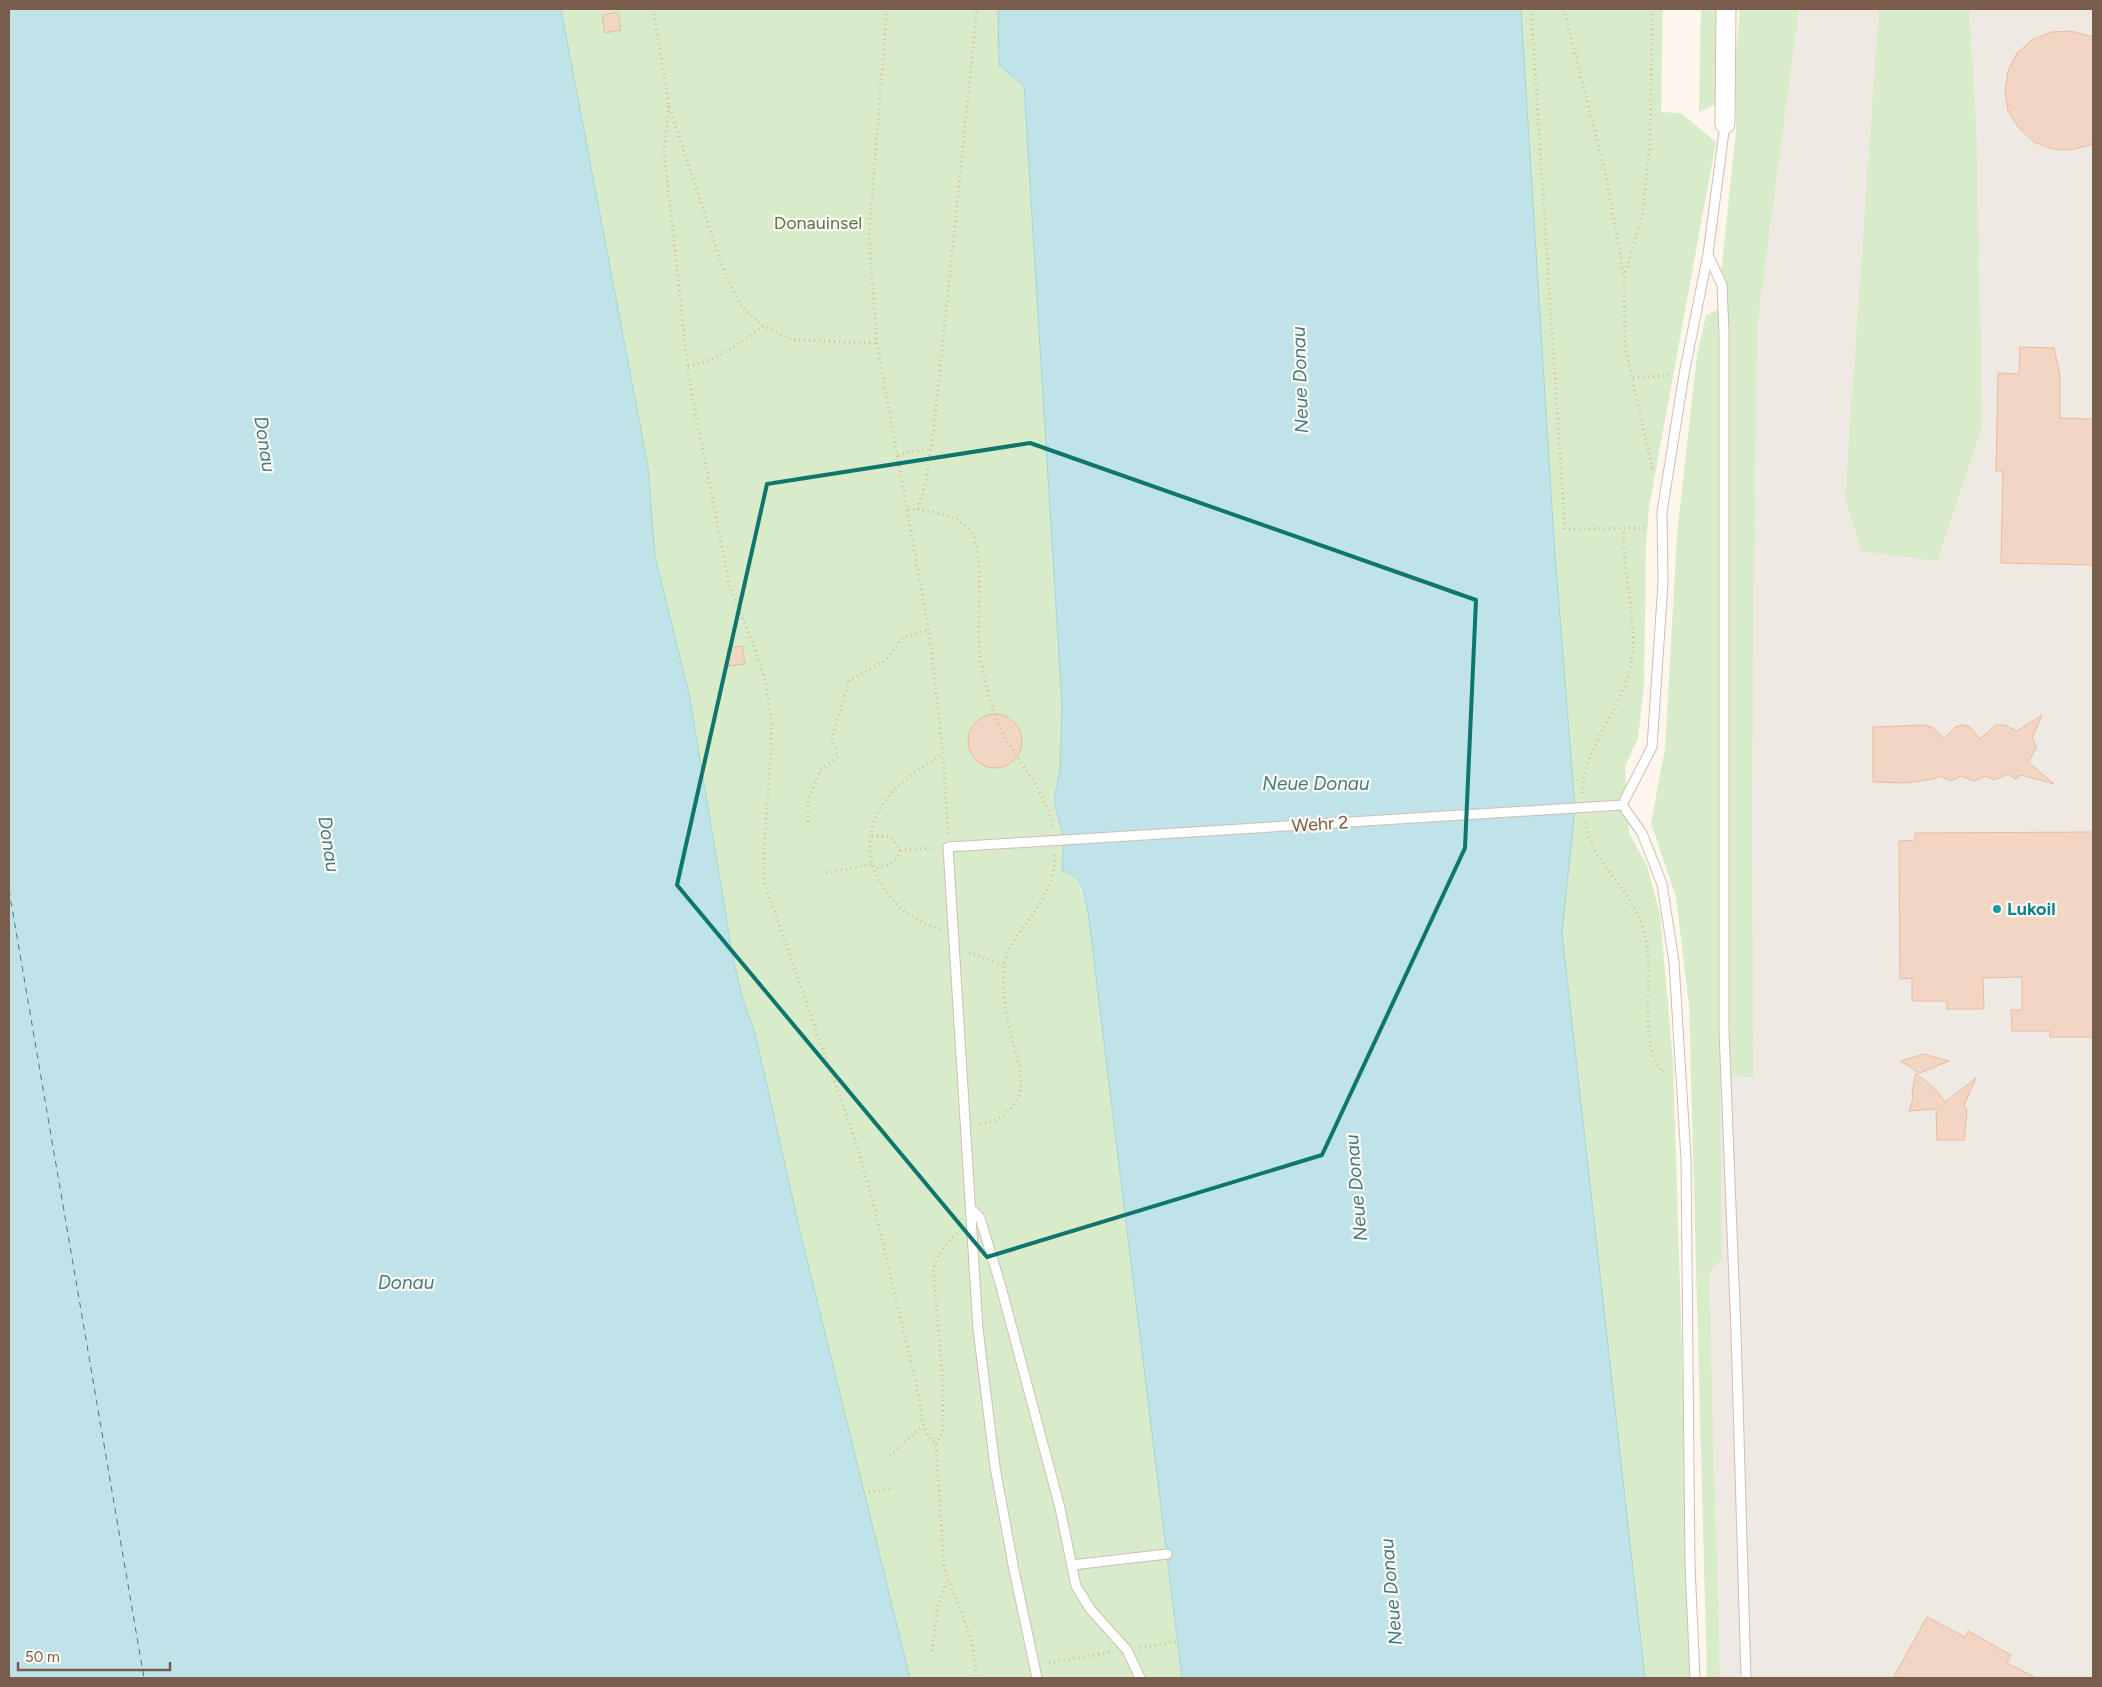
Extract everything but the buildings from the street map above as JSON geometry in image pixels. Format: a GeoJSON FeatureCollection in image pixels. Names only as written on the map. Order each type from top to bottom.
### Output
{"type":"FeatureCollection","features":[{"type":"Feature","properties":{"kind":"street"},"geometry":{"type":"LineString","coordinates":[[1725,124],[1726,9]]}},
{"type":"Feature","properties":{"kind":"lane"},"geometry":{"type":"LineString","coordinates":[[1695,1678],[1690,1566],[1686,1159],[1674,962],[1662,884],[1642,833],[1622,805],[1652,747],[1663,583],[1662,512],[1684,374],[1708,254],[1725,124]]}},
{"type":"Feature","properties":{"kind":"lane"},"geometry":{"type":"LineString","coordinates":[[1708,254],[1722,285],[1724,333],[1724,1030],[1736,1332],[1746,1678]]}},
{"type":"Feature","properties":{"kind":"lane","name":"Wehr 2"},"geometry":{"type":"LineString","coordinates":[[948,847],[1622,805]]}},
{"type":"Feature","properties":{"kind":"lane"},"geometry":{"type":"LineString","coordinates":[[948,847],[967,1125],[978,1329],[986,1405],[1014,1570],[1037,1678]]}},
{"type":"Feature","properties":{"kind":"lane"},"geometry":{"type":"LineString","coordinates":[[971,1209],[980,1218],[1000,1283],[1060,1508],[1076,1586],[1091,1610],[1127,1650],[1140,1678]]}},
{"type":"Feature","properties":{"kind":"lane"},"geometry":{"type":"LineString","coordinates":[[1072,1566],[1167,1554]]}},
{"type":"Feature","properties":{"kind":"path"},"geometry":{"type":"LineString","coordinates":[[653,9],[669,106],[721,263],[741,306],[763,326],[794,340],[877,343]]}},
{"type":"Feature","properties":{"kind":"path"},"geometry":{"type":"LineString","coordinates":[[887,9],[870,235],[877,343],[929,630],[942,754],[948,847]]}},
{"type":"Feature","properties":{"kind":"path"},"geometry":{"type":"LineString","coordinates":[[918,509],[926,482],[944,338],[977,9]]}},
{"type":"Feature","properties":{"kind":"path"},"geometry":{"type":"LineString","coordinates":[[1531,9],[1565,529],[1662,527]]}},
{"type":"Feature","properties":{"kind":"path"},"geometry":{"type":"LineString","coordinates":[[1564,9],[1606,176],[1624,277],[1625,346],[1654,474]]}},
{"type":"Feature","properties":{"kind":"path"},"geometry":{"type":"LineString","coordinates":[[1624,277],[1642,218],[1650,143],[1652,9]]}},
{"type":"Feature","properties":{"kind":"path"},"geometry":{"type":"LineString","coordinates":[[669,106],[664,150],[688,366],[730,588],[766,684],[772,718],[772,752],[764,849],[764,882],[856,1143],[874,1206],[919,1397],[923,1425],[927,1437],[936,1444]]}},
{"type":"Feature","properties":{"kind":"path"},"geometry":{"type":"LineString","coordinates":[[688,366],[700,364],[730,350],[763,326]]}},
{"type":"Feature","properties":{"kind":"path"},"geometry":{"type":"LineString","coordinates":[[1633,378],[1684,374]]}},
{"type":"Feature","properties":{"kind":"path"},"geometry":{"type":"LineString","coordinates":[[898,455],[931,448]]}},
{"type":"Feature","properties":{"kind":"path"},"geometry":{"type":"LineString","coordinates":[[908,510],[918,509],[948,516],[962,523],[971,533],[977,546],[978,576]]}},
{"type":"Feature","properties":{"kind":"path"},"geometry":{"type":"LineString","coordinates":[[808,822],[808,801],[820,770],[838,757],[832,740],[849,680],[886,660],[903,637],[929,630]]}},
{"type":"Feature","properties":{"kind":"path"},"geometry":{"type":"LineString","coordinates":[[942,754],[911,775],[893,791],[880,809],[872,836],[871,848],[874,869],[893,901],[926,925],[953,932]]}},
{"type":"Feature","properties":{"kind":"path"},"geometry":{"type":"LineString","coordinates":[[872,836],[891,837],[900,850]]}},
{"type":"Feature","properties":{"kind":"path"},"geometry":{"type":"LineString","coordinates":[[900,850],[923,849]]}},
{"type":"Feature","properties":{"kind":"path"},"geometry":{"type":"LineString","coordinates":[[874,869],[893,864],[900,850]]}},
{"type":"Feature","properties":{"kind":"path"},"geometry":{"type":"LineString","coordinates":[[826,873],[872,864]]}},
{"type":"Feature","properties":{"kind":"path"},"geometry":{"type":"LineString","coordinates":[[968,952],[1004,965]]}},
{"type":"Feature","properties":{"kind":"path"},"geometry":{"type":"LineString","coordinates":[[967,1125],[986,1123],[998,1119],[1010,1111],[1018,1097]]}},
{"type":"Feature","properties":{"kind":"path"},"geometry":{"type":"LineString","coordinates":[[955,1235],[937,1258],[933,1269],[943,1383],[943,1432],[936,1444],[944,1566],[947,1581],[957,1600],[973,1648],[976,1678]]}},
{"type":"Feature","properties":{"kind":"path"},"geometry":{"type":"LineString","coordinates":[[890,1456],[923,1425]]}},
{"type":"Feature","properties":{"kind":"path"},"geometry":{"type":"LineString","coordinates":[[859,1494],[894,1488]]}},
{"type":"Feature","properties":{"kind":"path"},"geometry":{"type":"LineString","coordinates":[[932,1651],[938,1606],[947,1581]]}},
{"type":"Feature","properties":{"kind":"path"},"geometry":{"type":"LineString","coordinates":[[1147,1646],[1180,1642]]}},
{"type":"Feature","properties":{"kind":"path"},"geometry":{"type":"LineString","coordinates":[[1063,1660],[1113,1652]]}},
{"type":"Feature","properties":{"kind":"highlighted area"},"geometry":{"type":"Polygon","coordinates":[[[1030,443],[1476,600],[1465,848],[1322,1155],[987,1257],[677,885],[767,484],[1030,443]]]}},
{"type":"Feature","properties":{"kind":"shaded area"},"geometry":{"type":"Polygon","coordinates":[[[1799,9],[2093,9],[2093,1678],[1720,1678],[1709,1274],[1722,1258],[1720,1074],[1754,1078],[1752,820],[1757,328],[1799,9]]]}},
{"type":"Feature","properties":{"kind":"green space","name":"Donauinsel"},"geometry":{"type":"Polygon","coordinates":[[[548,9],[998,9],[999,65],[1024,86],[1062,705],[1060,769],[1054,800],[1064,840],[1062,870],[1072,872],[1077,877],[1088,912],[1182,1678],[910,1678],[803,1244],[755,1033],[742,997],[733,958],[689,694],[655,557],[648,467],[602,227],[548,9]]]}},
{"type":"Feature","properties":{"kind":"green space"},"geometry":{"type":"Polygon","coordinates":[[[1521,9],[1663,9],[1661,112],[1681,113],[1716,142],[1649,507],[1646,546],[1644,686],[1638,738],[1625,767],[1629,833],[1647,866],[1660,914],[1673,1061],[1692,1678],[1645,1678],[1562,933],[1575,808],[1554,541],[1521,9]]]}},
{"type":"Feature","properties":{"kind":"green space"},"geometry":{"type":"Polygon","coordinates":[[[1701,9],[1718,9],[1716,104],[1699,112],[1701,9]]]}},
{"type":"Feature","properties":{"kind":"green space"},"geometry":{"type":"Polygon","coordinates":[[[1740,9],[1799,9],[1757,328],[1752,820],[1754,1078],[1720,1074],[1722,1258],[1709,1274],[1720,1678],[1707,1678],[1689,1005],[1676,897],[1651,823],[1665,749],[1677,536],[1697,355],[1706,315],[1717,310],[1736,132],[1736,55],[1740,9]]]}},
{"type":"Feature","properties":{"kind":"green space"},"geometry":{"type":"Polygon","coordinates":[[[1879,9],[1969,9],[1977,144],[1982,427],[1937,561],[1862,551],[1845,498],[1879,9]]]}},
{"type":"Feature","properties":{"kind":"water","name":"Donau"},"geometry":{"type":"Polygon","coordinates":[[[9,9],[561,9],[648,467],[655,557],[689,694],[733,958],[742,997],[755,1033],[803,1244],[910,1678],[9,1678],[9,9]]]}},
{"type":"Feature","properties":{"kind":"water","name":"Neue Donau"},"geometry":{"type":"Polygon","coordinates":[[[998,9],[1521,9],[1554,541],[1575,808],[1562,933],[1645,1678],[1182,1678],[1088,912],[1078,881],[1074,876],[1062,871],[1064,840],[1054,800],[1060,769],[1062,705],[1024,86],[999,65],[998,9]]]}},
{"type":"Feature","properties":{"kind":"ferry route"},"geometry":{"type":"LineString","coordinates":[[9,890],[144,1678]]}},
{"type":"Feature","properties":{"kind":"place","name":"Lukoil"},"geometry":{"type":"Point","coordinates":[1997,909]}}]}
